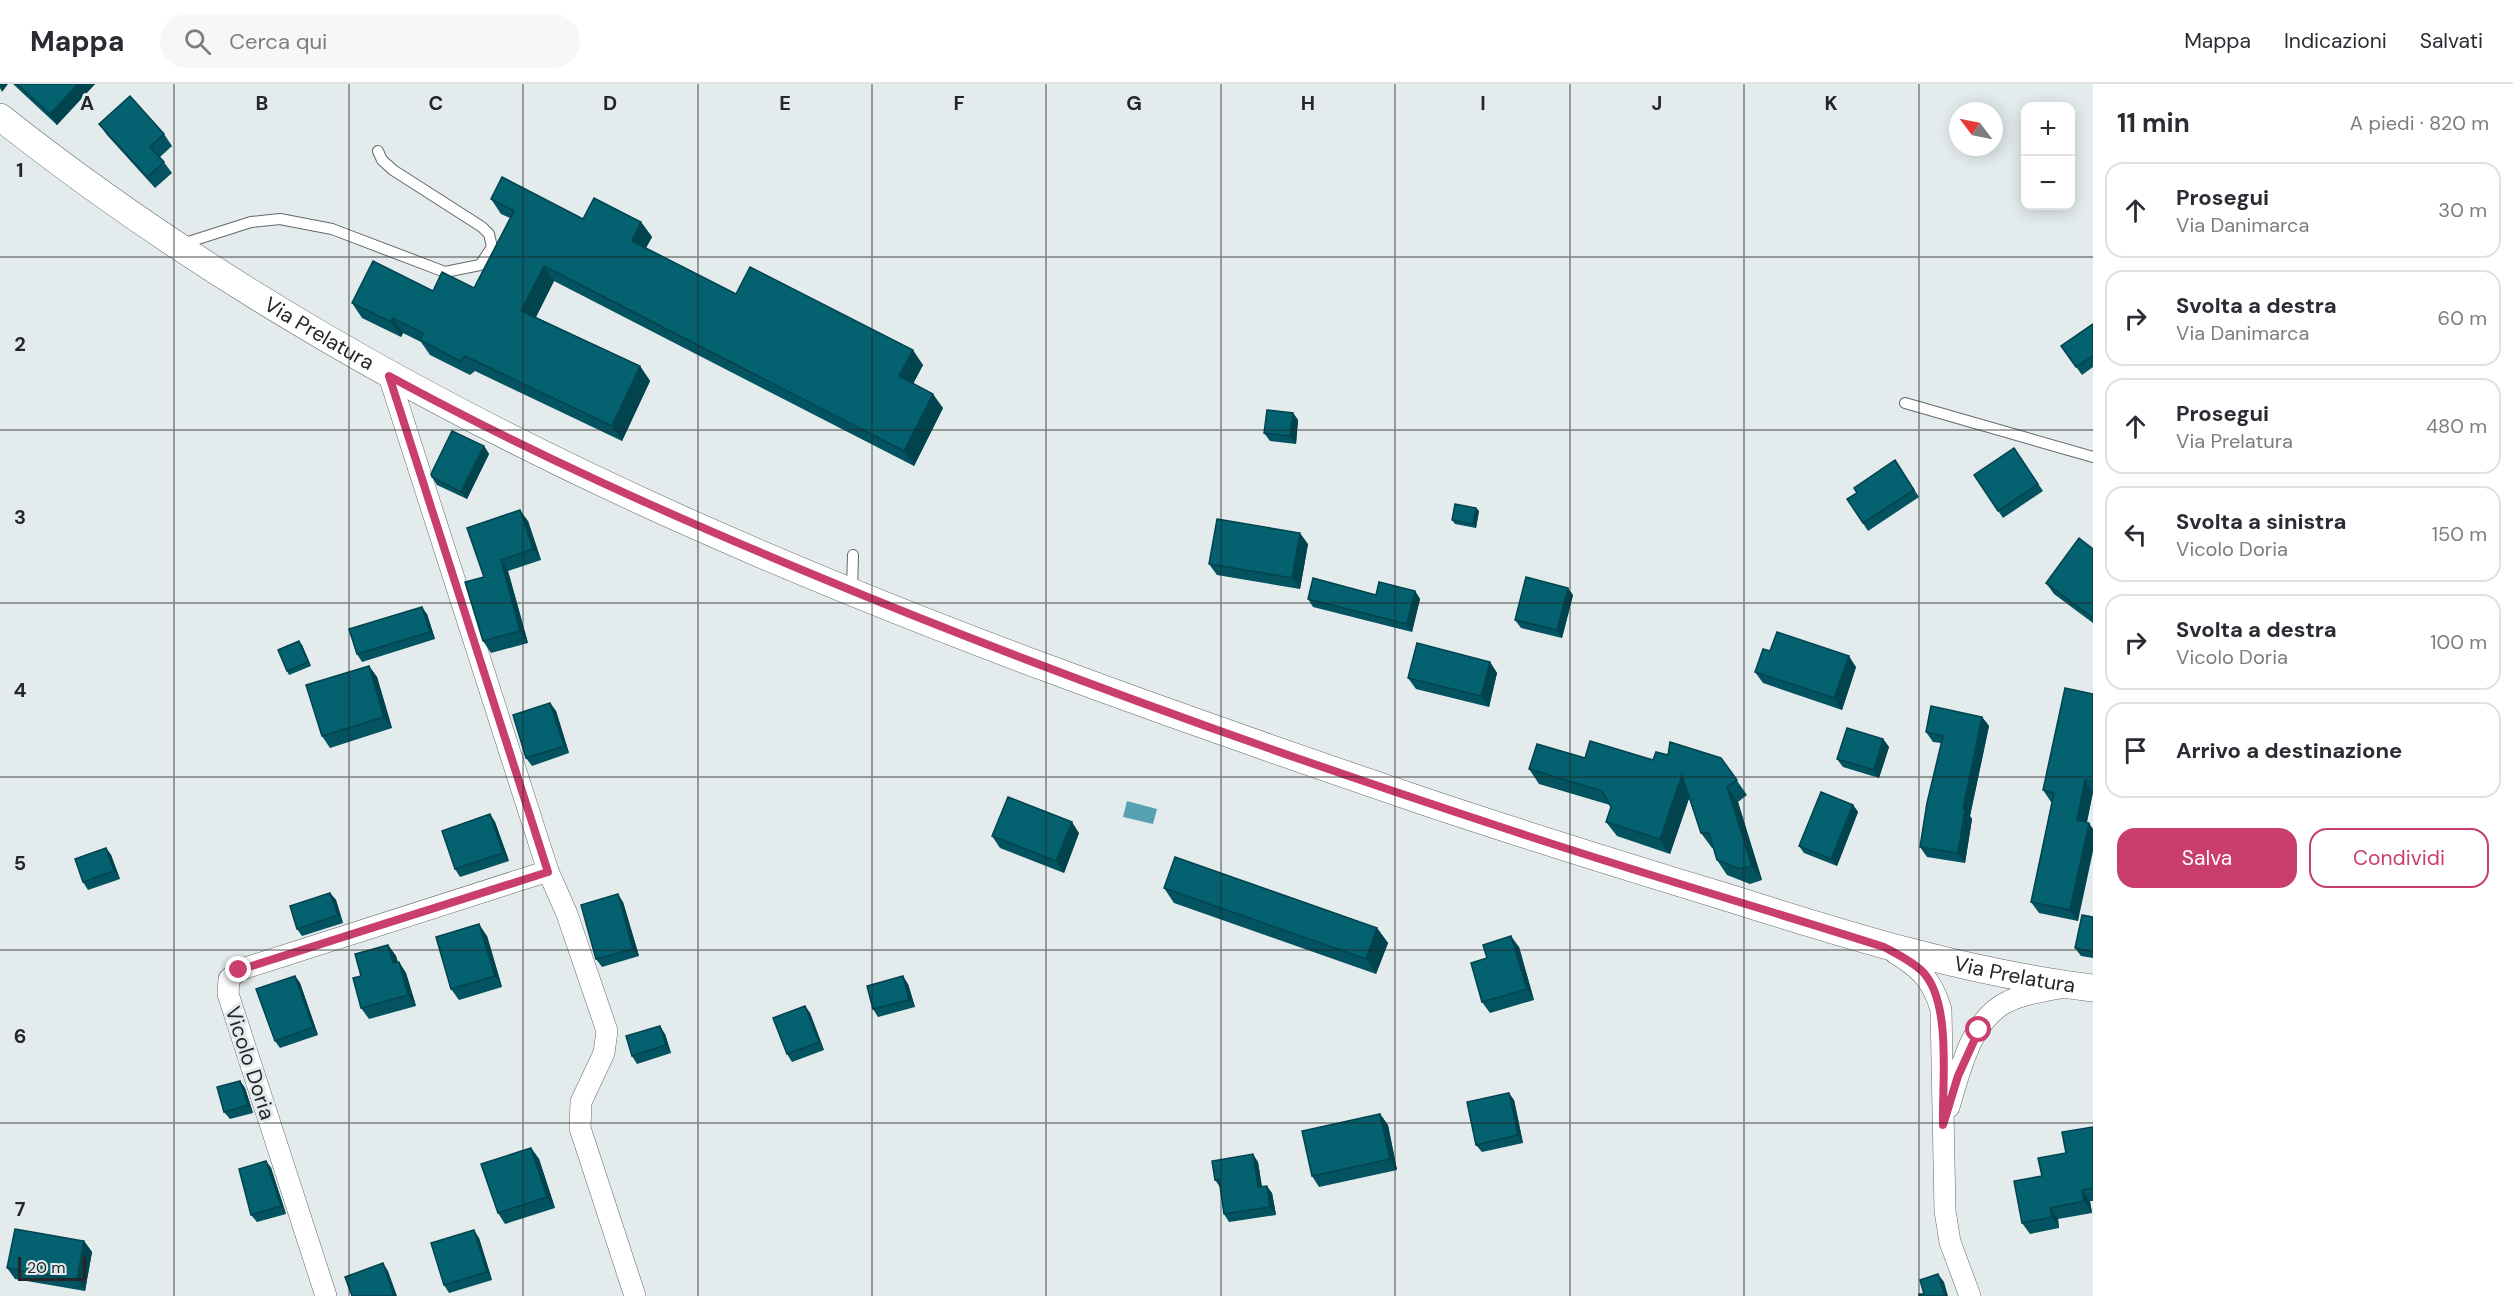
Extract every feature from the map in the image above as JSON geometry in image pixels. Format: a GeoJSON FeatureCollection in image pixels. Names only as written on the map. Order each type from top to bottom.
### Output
{"type":"FeatureCollection","features":[{"type":"Feature","properties":{"kind":"street","name":"Via Prelatura"},"geometry":{"type":"LineString","coordinates":[[0,117],[88,185],[176,246],[234,284],[389,376],[605,485],[852,591],[1165,713],[1509,830],[1884,947],[2083,986]]}},
{"type":"Feature","properties":{"kind":"street"},"geometry":{"type":"LineString","coordinates":[[389,376],[548,872],[567,914],[607,1031],[604,1053],[581,1102],[580,1128],[635,1296]]}},
{"type":"Feature","properties":{"kind":"street","name":"Vicolo Doria"},"geometry":{"type":"LineString","coordinates":[[326,1296],[228,994],[229,980],[239,970],[548,872]]}},
{"type":"Feature","properties":{"kind":"street"},"geometry":{"type":"LineString","coordinates":[[1884,947],[1922,971],[1938,998],[1942,1033],[1944,1192],[1948,1232],[1970,1296]]}},
{"type":"Feature","properties":{"kind":"street"},"geometry":{"type":"LineString","coordinates":[[1943,1125],[1971,1044],[1992,1013],[2017,998],[2083,986]]}},
{"type":"Feature","properties":{"kind":"lane"},"geometry":{"type":"LineString","coordinates":[[176,246],[251,222],[290,220],[332,229],[445,272],[473,268],[486,260],[492,247],[491,239],[482,227],[393,170],[382,160],[378,151]]}},
{"type":"Feature","properties":{"kind":"lane"},"geometry":{"type":"LineString","coordinates":[[1905,403],[2093,457]]}},
{"type":"Feature","properties":{"kind":"lane"},"geometry":{"type":"LineString","coordinates":[[852,591],[853,555]]}},
{"type":"Feature","properties":{"kind":"water"},"geometry":{"type":"Polygon","coordinates":[[[1127,801],[1157,809],[1153,824],[1123,817],[1127,801]]]}},
{"type":"Feature","properties":{"kind":"building"},"geometry":{"type":"Polygon","coordinates":[[[17,84],[78,84],[50,114],[17,84]]]}},
{"type":"Feature","properties":{"kind":"building"},"geometry":{"type":"Polygon","coordinates":[[[130,96],[164,134],[150,147],[164,162],[147,177],[99,124],[130,96]]]}},
{"type":"Feature","properties":{"kind":"building"},"geometry":{"type":"Polygon","coordinates":[[[502,177],[583,219],[594,198],[641,222],[632,241],[736,294],[750,267],[913,350],[899,376],[933,394],[904,451],[544,266],[521,311],[640,366],[612,426],[465,356],[460,361],[420,340],[423,333],[393,318],[391,322],[352,303],[373,261],[433,291],[442,272],[474,288],[514,211],[491,199],[502,177]]]}},
{"type":"Feature","properties":{"kind":"building"},"geometry":{"type":"Polygon","coordinates":[[[2093,324],[2093,356],[2076,367],[2061,346],[2093,324]]]}},
{"type":"Feature","properties":{"kind":"building"},"geometry":{"type":"Polygon","coordinates":[[[1267,410],[1293,413],[1290,436],[1264,433],[1267,410]]]}},
{"type":"Feature","properties":{"kind":"building"},"geometry":{"type":"Polygon","coordinates":[[[452,431],[484,446],[461,492],[432,477],[431,474],[452,431]]]}},
{"type":"Feature","properties":{"kind":"building"},"geometry":{"type":"Polygon","coordinates":[[[2014,448],[2038,484],[1998,511],[1974,475],[2014,448]]]}},
{"type":"Feature","properties":{"kind":"building"},"geometry":{"type":"Polygon","coordinates":[[[1895,460],[1914,490],[1863,523],[1847,499],[1857,493],[1854,488],[1895,460]]]}},
{"type":"Feature","properties":{"kind":"building"},"geometry":{"type":"Polygon","coordinates":[[[1455,504],[1476,508],[1473,524],[1452,520],[1455,504]]]}},
{"type":"Feature","properties":{"kind":"building"},"geometry":{"type":"Polygon","coordinates":[[[520,510],[533,549],[501,560],[520,631],[483,641],[465,582],[484,577],[467,528],[520,510]]]}},
{"type":"Feature","properties":{"kind":"building"},"geometry":{"type":"Polygon","coordinates":[[[1217,519],[1300,533],[1292,578],[1209,564],[1217,519]]]}},
{"type":"Feature","properties":{"kind":"building"},"geometry":{"type":"Polygon","coordinates":[[[2079,538],[2093,549],[2093,618],[2046,583],[2079,538]]]}},
{"type":"Feature","properties":{"kind":"building"},"geometry":{"type":"Polygon","coordinates":[[[1526,577],[1568,588],[1557,630],[1515,620],[1526,577]]]}},
{"type":"Feature","properties":{"kind":"building"},"geometry":{"type":"Polygon","coordinates":[[[1313,578],[1376,595],[1379,582],[1415,591],[1407,624],[1308,599],[1313,578]]]}},
{"type":"Feature","properties":{"kind":"building"},"geometry":{"type":"Polygon","coordinates":[[[422,607],[430,632],[357,654],[349,629],[422,607]]]}},
{"type":"Feature","properties":{"kind":"building"},"geometry":{"type":"Polygon","coordinates":[[[1777,632],[1849,656],[1834,698],[1755,672],[1763,649],[1770,651],[1777,632]]]}},
{"type":"Feature","properties":{"kind":"building"},"geometry":{"type":"Polygon","coordinates":[[[299,641],[308,662],[287,671],[278,650],[299,641]]]}},
{"type":"Feature","properties":{"kind":"building"},"geometry":{"type":"Polygon","coordinates":[[[1417,643],[1490,662],[1481,696],[1408,678],[1417,643]]]}},
{"type":"Feature","properties":{"kind":"building"},"geometry":{"type":"Polygon","coordinates":[[[369,666],[384,717],[322,736],[306,685],[369,666]]]}},
{"type":"Feature","properties":{"kind":"building"},"geometry":{"type":"Polygon","coordinates":[[[2065,688],[2093,694],[2093,782],[2085,780],[2077,820],[2089,823],[2070,910],[2031,902],[2054,793],[2043,790],[2065,688]]]}},
{"type":"Feature","properties":{"kind":"building"},"geometry":{"type":"Polygon","coordinates":[[[550,703],[564,746],[526,758],[513,715],[550,703]]]}},
{"type":"Feature","properties":{"kind":"building"},"geometry":{"type":"Polygon","coordinates":[[[1931,706],[1982,717],[1963,809],[1965,809],[1958,853],[1920,847],[1927,803],[1943,736],[1926,732],[1931,706]]]}},
{"type":"Feature","properties":{"kind":"building"},"geometry":{"type":"Polygon","coordinates":[[[1847,728],[1883,739],[1874,770],[1837,759],[1847,728]]]}},
{"type":"Feature","properties":{"kind":"building"},"geometry":{"type":"Polygon","coordinates":[[[1590,741],[1653,760],[1656,752],[1668,755],[1670,742],[1721,758],[1737,780],[1727,787],[1752,866],[1740,869],[1717,860],[1709,833],[1701,833],[1682,775],[1660,839],[1606,822],[1611,807],[1602,791],[1529,769],[1537,744],[1585,758],[1590,741]]]}},
{"type":"Feature","properties":{"kind":"building"},"geometry":{"type":"Polygon","coordinates":[[[1821,792],[1853,805],[1831,859],[1799,846],[1821,792]]]}},
{"type":"Feature","properties":{"kind":"building"},"geometry":{"type":"Polygon","coordinates":[[[1008,797],[1072,822],[1056,861],[992,836],[1008,797]]]}},
{"type":"Feature","properties":{"kind":"building"},"geometry":{"type":"Polygon","coordinates":[[[490,814],[503,853],[455,869],[442,831],[490,814]]]}},
{"type":"Feature","properties":{"kind":"building"},"geometry":{"type":"Polygon","coordinates":[[[106,848],[114,871],[83,882],[75,859],[106,848]]]}},
{"type":"Feature","properties":{"kind":"building"},"geometry":{"type":"Polygon","coordinates":[[[1175,857],[1377,928],[1366,959],[1164,888],[1175,857]]]}},
{"type":"Feature","properties":{"kind":"building"},"geometry":{"type":"Polygon","coordinates":[[[330,893],[338,915],[297,929],[290,906],[330,893]]]}},
{"type":"Feature","properties":{"kind":"building"},"geometry":{"type":"Polygon","coordinates":[[[618,894],[633,949],[596,959],[581,905],[618,894]]]}},
{"type":"Feature","properties":{"kind":"building"},"geometry":{"type":"Polygon","coordinates":[[[2082,915],[2093,917],[2093,952],[2075,948],[2082,915]]]}},
{"type":"Feature","properties":{"kind":"building"},"geometry":{"type":"Polygon","coordinates":[[[479,924],[495,976],[451,989],[436,937],[479,924]]]}},
{"type":"Feature","properties":{"kind":"building"},"geometry":{"type":"Polygon","coordinates":[[[1511,936],[1527,989],[1482,1002],[1471,963],[1487,958],[1483,945],[1511,936]]]}},
{"type":"Feature","properties":{"kind":"building"},"geometry":{"type":"Polygon","coordinates":[[[388,945],[393,963],[399,962],[408,995],[361,1008],[353,978],[361,976],[355,954],[388,945]]]}},
{"type":"Feature","properties":{"kind":"building"},"geometry":{"type":"Polygon","coordinates":[[[295,976],[313,1027],[275,1041],[256,989],[295,976]]]}},
{"type":"Feature","properties":{"kind":"building"},"geometry":{"type":"Polygon","coordinates":[[[903,976],[909,1000],[873,1009],[867,986],[903,976]]]}},
{"type":"Feature","properties":{"kind":"building"},"geometry":{"type":"Polygon","coordinates":[[[805,1006],[819,1042],[787,1054],[773,1018],[805,1006]]]}},
{"type":"Feature","properties":{"kind":"building"},"geometry":{"type":"Polygon","coordinates":[[[660,1026],[666,1045],[632,1056],[626,1036],[660,1026]]]}},
{"type":"Feature","properties":{"kind":"building"},"geometry":{"type":"Polygon","coordinates":[[[240,1081],[248,1105],[224,1112],[217,1087],[240,1081]]]}},
{"type":"Feature","properties":{"kind":"building"},"geometry":{"type":"Polygon","coordinates":[[[1509,1093],[1518,1135],[1476,1145],[1467,1102],[1509,1093]]]}},
{"type":"Feature","properties":{"kind":"building"},"geometry":{"type":"Polygon","coordinates":[[[1380,1114],[1390,1159],[1312,1176],[1302,1131],[1380,1114]]]}},
{"type":"Feature","properties":{"kind":"building"},"geometry":{"type":"Polygon","coordinates":[[[2093,1127],[2093,1188],[2082,1190],[2084,1201],[2050,1208],[2052,1217],[2022,1223],[2014,1181],[2042,1176],[2038,1158],[2066,1153],[2062,1132],[2093,1127]]]}},
{"type":"Feature","properties":{"kind":"building"},"geometry":{"type":"Polygon","coordinates":[[[531,1148],[547,1197],[498,1213],[481,1164],[531,1148]]]}},
{"type":"Feature","properties":{"kind":"building"},"geometry":{"type":"Polygon","coordinates":[[[1253,1154],[1258,1187],[1267,1186],[1270,1207],[1224,1214],[1219,1179],[1215,1180],[1212,1161],[1253,1154]]]}},
{"type":"Feature","properties":{"kind":"building"},"geometry":{"type":"Polygon","coordinates":[[[266,1161],[281,1206],[251,1215],[239,1169],[266,1161]]]}},
{"type":"Feature","properties":{"kind":"building"},"geometry":{"type":"Polygon","coordinates":[[[15,1229],[84,1241],[77,1280],[7,1268],[15,1229]]]}},
{"type":"Feature","properties":{"kind":"building"},"geometry":{"type":"Polygon","coordinates":[[[474,1230],[487,1272],[444,1285],[431,1243],[474,1230]]]}},
{"type":"Feature","properties":{"kind":"building"},"geometry":{"type":"Polygon","coordinates":[[[383,1263],[394,1296],[352,1296],[345,1277],[383,1263]]]}},
{"type":"Feature","properties":{"kind":"building"},"geometry":{"type":"Polygon","coordinates":[[[1938,1274],[1945,1296],[1919,1296],[1919,1294],[1924,1294],[1920,1280],[1938,1274]]]}},
{"type":"Feature","properties":{"kind":"route"},"geometry":{"type":"LineString","coordinates":[[239,970],[548,872],[389,376],[544,456],[664,513],[902,612],[1165,713],[1509,830],[1884,947],[1922,971],[1938,998],[1942,1033],[1943,1125],[1958,1076],[1979,1030]]}}]}
